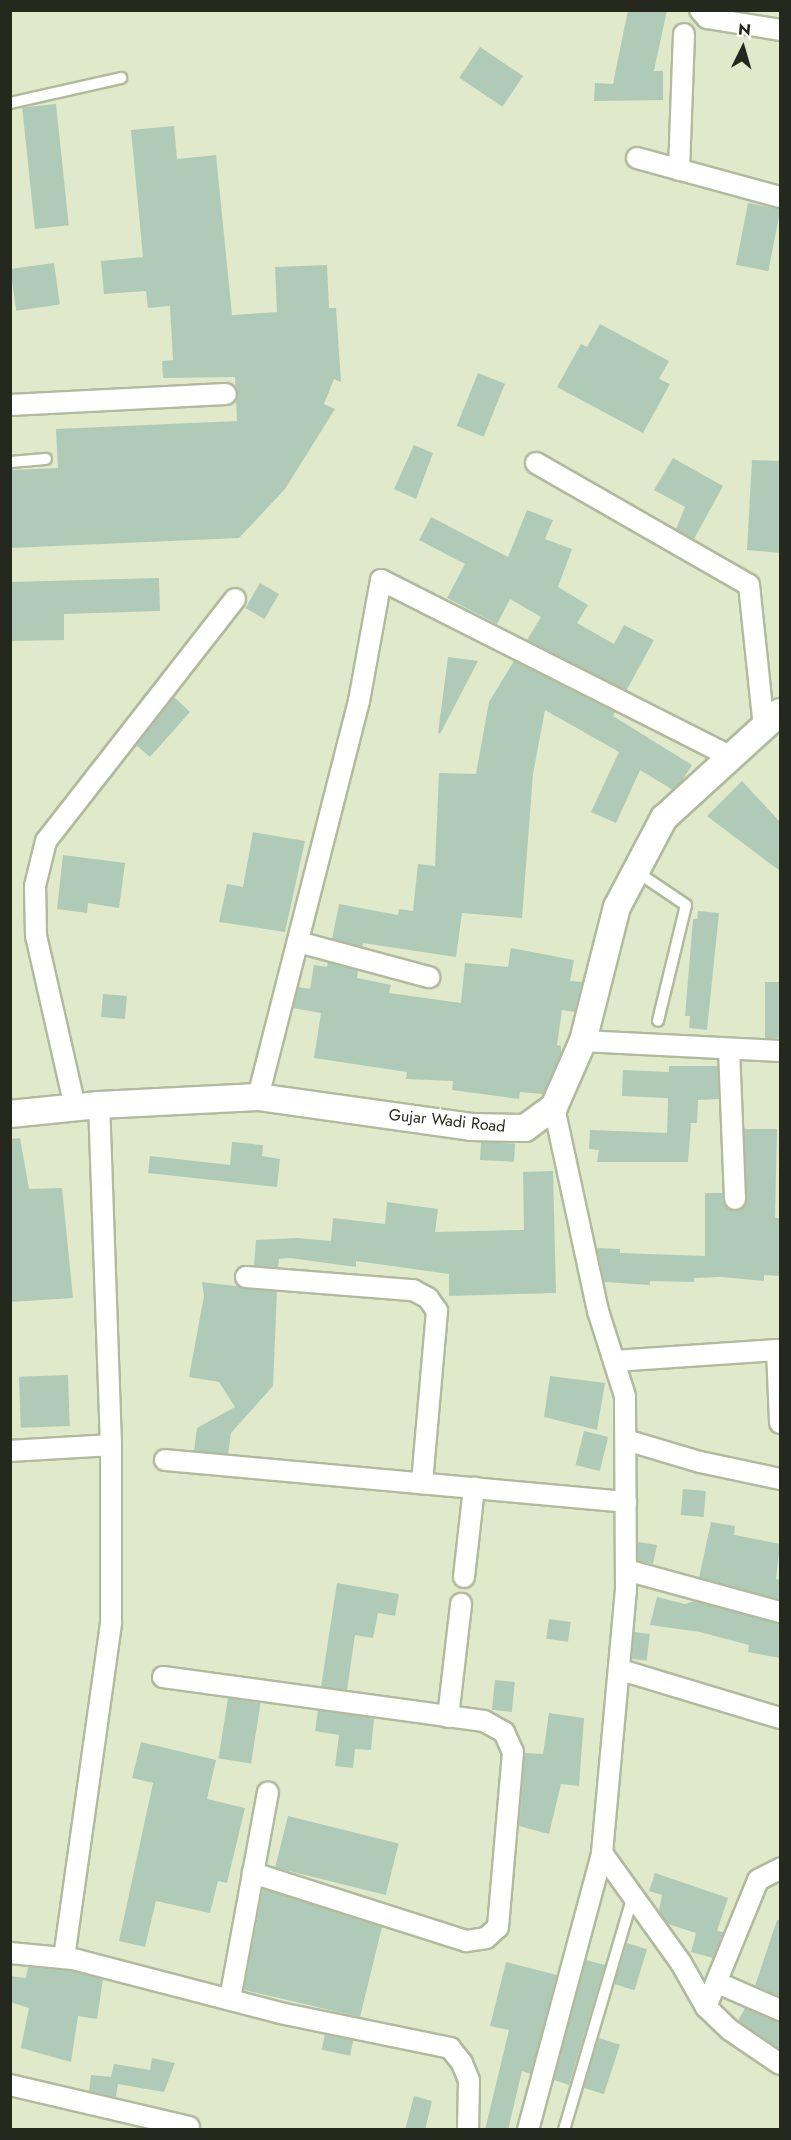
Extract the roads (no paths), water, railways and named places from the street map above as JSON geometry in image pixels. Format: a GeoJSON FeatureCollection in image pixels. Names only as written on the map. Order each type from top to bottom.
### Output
{"type":"FeatureCollection","features":[{"type":"Feature","properties":{"kind":"street"},"geometry":{"type":"LineString","coordinates":[[700,10],[707,18],[780,30]]}},
{"type":"Feature","properties":{"kind":"street"},"geometry":{"type":"LineString","coordinates":[[679,170],[684,34]]}},
{"type":"Feature","properties":{"kind":"street"},"geometry":{"type":"LineString","coordinates":[[637,158],[780,197]]}},
{"type":"Feature","properties":{"kind":"street"},"geometry":{"type":"LineString","coordinates":[[10,405],[226,394]]}},
{"type":"Feature","properties":{"kind":"street"},"geometry":{"type":"LineString","coordinates":[[528,2130],[602,1853],[621,1670],[626,1570],[625,1396],[598,1311],[554,1107],[583,1041],[617,907],[664,819],[772,719],[749,585],[536,463]]}},
{"type":"Feature","properties":{"kind":"street"},"geometry":{"type":"LineString","coordinates":[[258,1097],[359,701],[381,580],[731,758]]}},
{"type":"Feature","properties":{"kind":"street"},"geometry":{"type":"LineString","coordinates":[[64,1958],[111,1622],[111,1445],[87,1106],[52,1020],[36,936],[34,886],[46,842],[235,600]]}},
{"type":"Feature","properties":{"kind":"street"},"geometry":{"type":"LineString","coordinates":[[298,942],[429,977]]}},
{"type":"Feature","properties":{"kind":"street"},"geometry":{"type":"LineString","coordinates":[[583,1041],[780,1051]]}},
{"type":"Feature","properties":{"kind":"street"},"geometry":{"type":"LineString","coordinates":[[729,1049],[735,1199]]}},
{"type":"Feature","properties":{"kind":"street","name":"Gujar Wadi Road"},"geometry":{"type":"LineString","coordinates":[[10,1114],[87,1106],[258,1097],[482,1127],[525,1128],[554,1107]]}},
{"type":"Feature","properties":{"kind":"street"},"geometry":{"type":"LineString","coordinates":[[246,1276],[413,1290],[428,1298],[437,1311],[422,1483]]}},
{"type":"Feature","properties":{"kind":"street"},"geometry":{"type":"LineString","coordinates":[[614,1361],[777,1350],[780,1423]]}},
{"type":"Feature","properties":{"kind":"street"},"geometry":{"type":"LineString","coordinates":[[626,1440],[700,1462],[780,1479]]}},
{"type":"Feature","properties":{"kind":"street"},"geometry":{"type":"LineString","coordinates":[[10,1451],[111,1445]]}},
{"type":"Feature","properties":{"kind":"street"},"geometry":{"type":"LineString","coordinates":[[165,1460],[626,1502]]}},
{"type":"Feature","properties":{"kind":"street"},"geometry":{"type":"LineString","coordinates":[[464,1577],[474,1488]]}},
{"type":"Feature","properties":{"kind":"street"},"geometry":{"type":"LineString","coordinates":[[626,1570],[780,1612]]}},
{"type":"Feature","properties":{"kind":"street"},"geometry":{"type":"LineString","coordinates":[[448,1717],[461,1604]]}},
{"type":"Feature","properties":{"kind":"street"},"geometry":{"type":"LineString","coordinates":[[621,1670],[780,1718]]}},
{"type":"Feature","properties":{"kind":"street"},"geometry":{"type":"LineString","coordinates":[[163,1677],[484,1721],[504,1732],[513,1752],[498,1927],[486,1938],[466,1941],[253,1873]]}},
{"type":"Feature","properties":{"kind":"street"},"geometry":{"type":"LineString","coordinates":[[230,1999],[268,1792]]}},
{"type":"Feature","properties":{"kind":"street"},"geometry":{"type":"LineString","coordinates":[[602,1853],[681,1963],[706,2007],[730,2030],[780,2064]]}},
{"type":"Feature","properties":{"kind":"street"},"geometry":{"type":"LineString","coordinates":[[706,2007],[718,1983],[758,1880],[780,1869]]}},
{"type":"Feature","properties":{"kind":"street"},"geometry":{"type":"LineString","coordinates":[[10,1953],[64,1958],[230,1999],[450,2048],[462,2062],[469,2080],[468,2130]]}},
{"type":"Feature","properties":{"kind":"street"},"geometry":{"type":"LineString","coordinates":[[718,1983],[780,2010]]}},
{"type":"Feature","properties":{"kind":"street"},"geometry":{"type":"LineString","coordinates":[[10,2085],[189,2127]]}},
{"type":"Feature","properties":{"kind":"lane"},"geometry":{"type":"LineString","coordinates":[[10,103],[121,78]]}},
{"type":"Feature","properties":{"kind":"lane"},"geometry":{"type":"LineString","coordinates":[[10,462],[46,459]]}},
{"type":"Feature","properties":{"kind":"lane"},"geometry":{"type":"LineString","coordinates":[[636,872],[686,905],[658,1021]]}},
{"type":"Feature","properties":{"kind":"lane"},"geometry":{"type":"LineString","coordinates":[[564,2130],[633,1895]]}}]}
